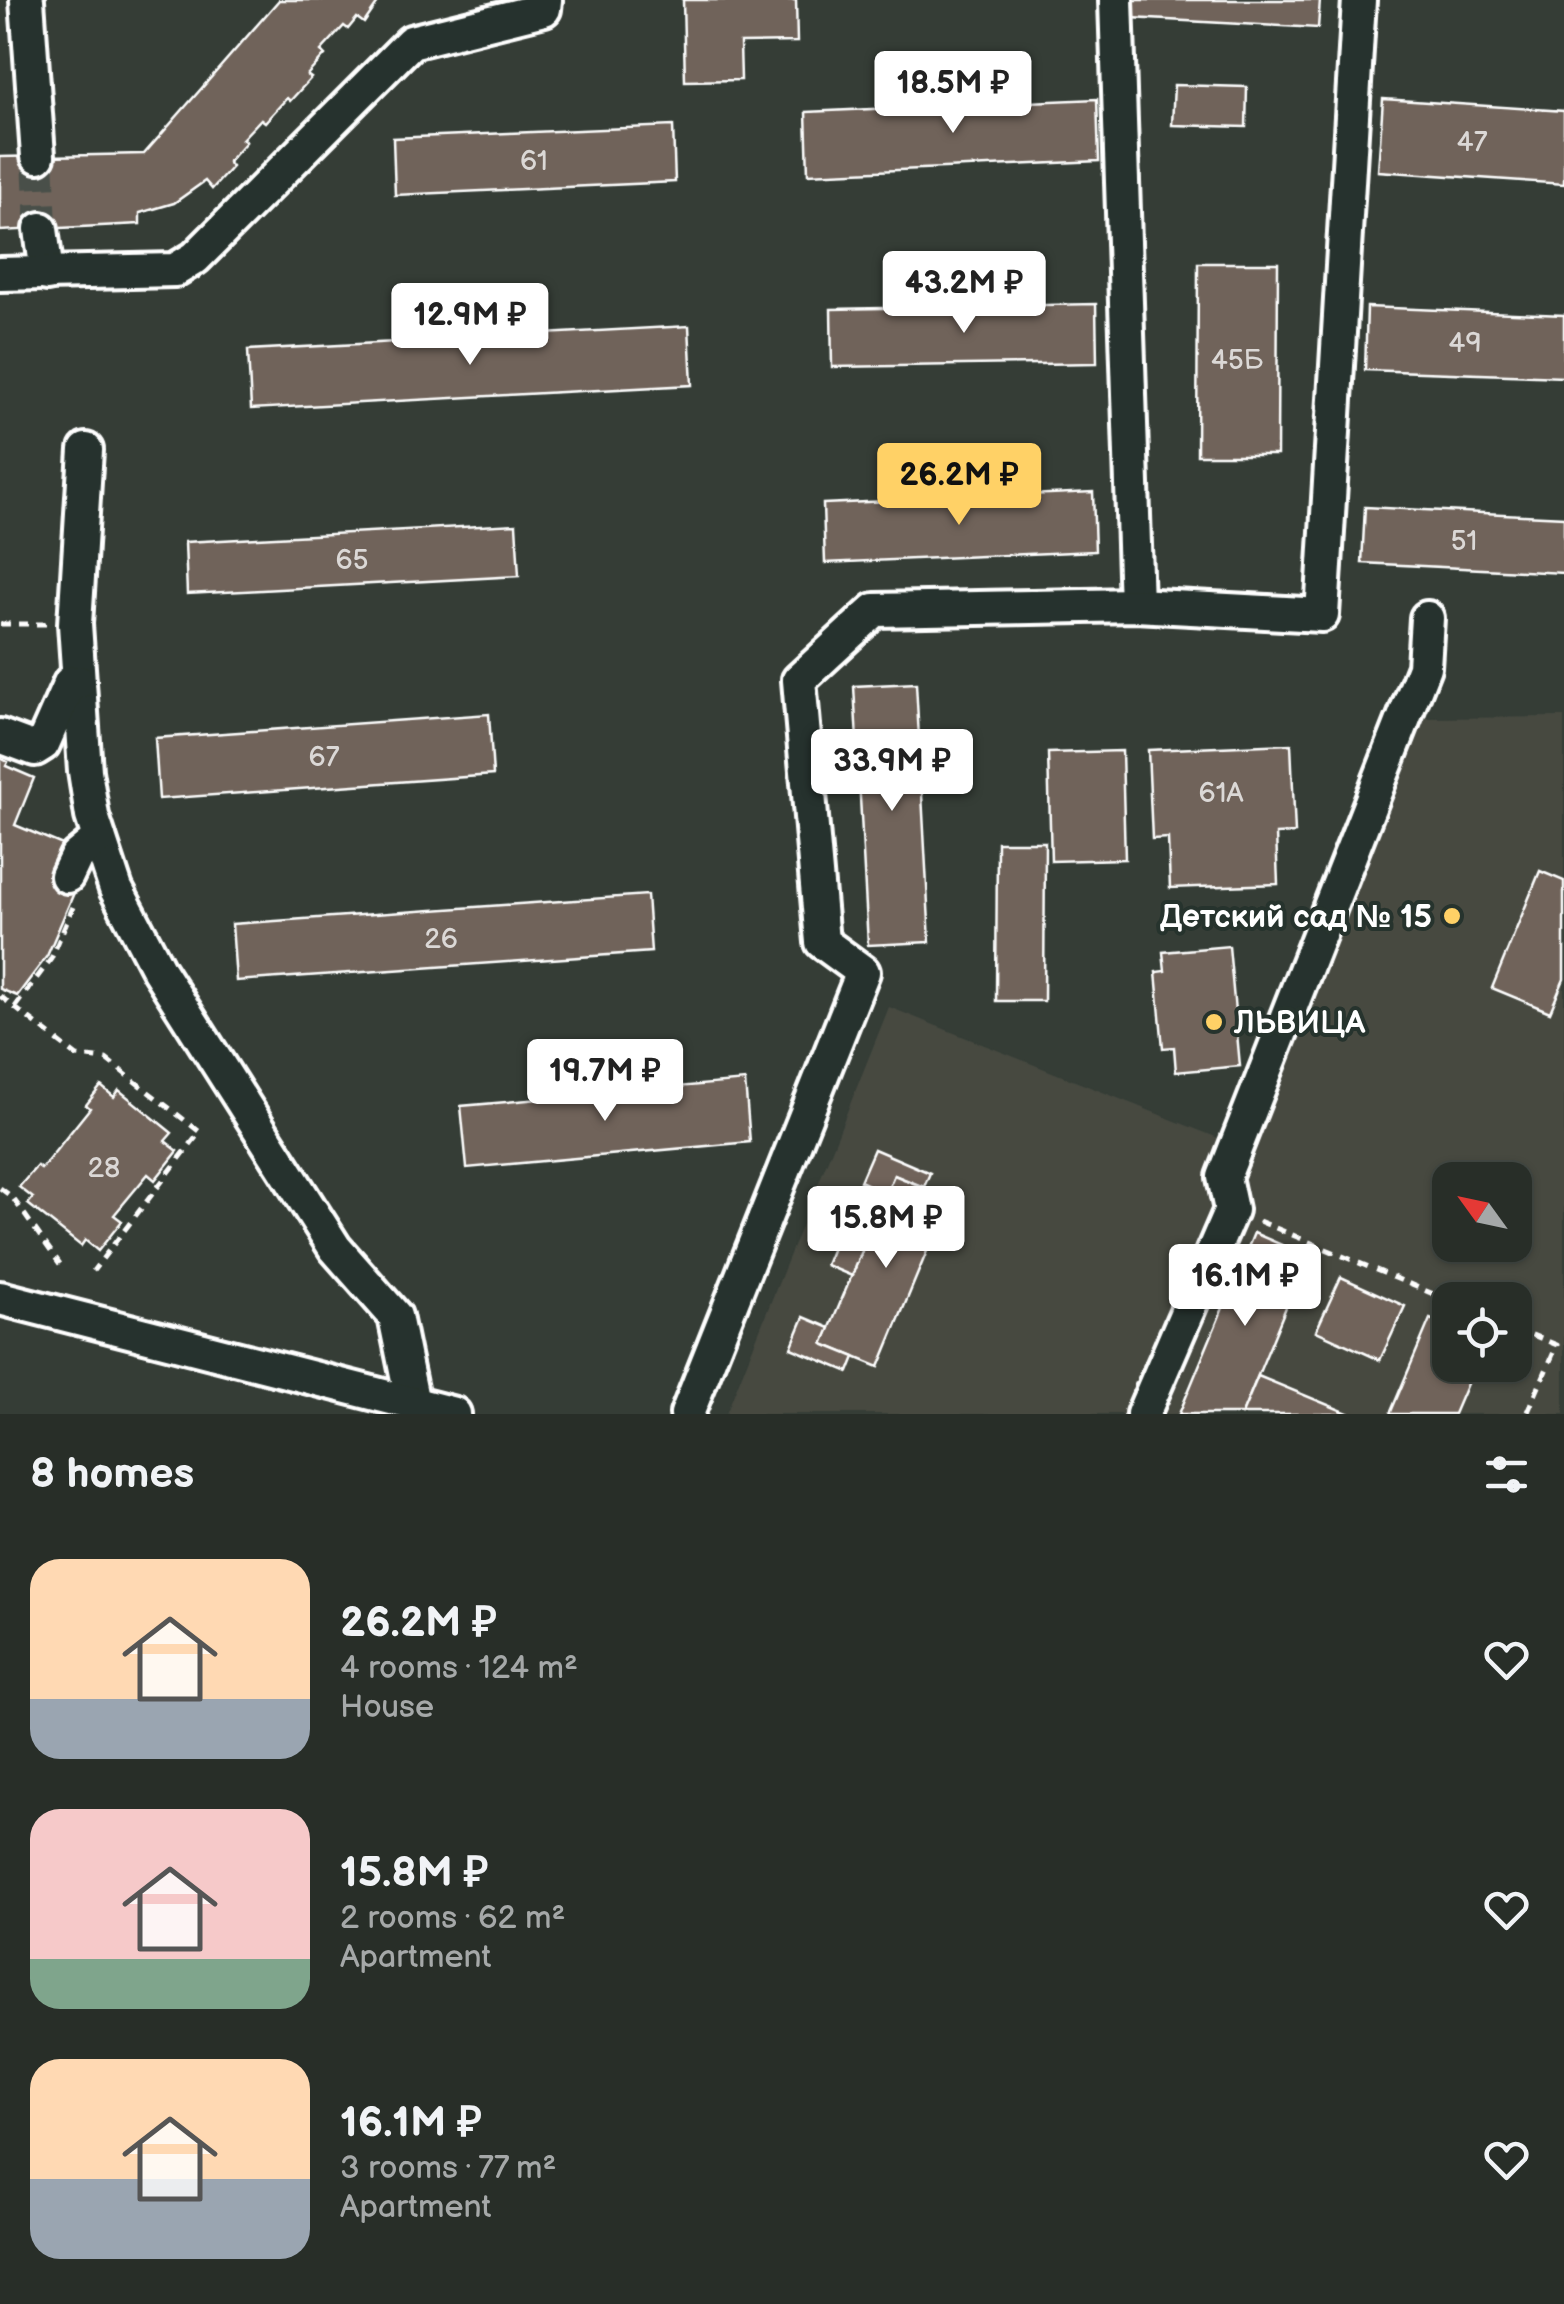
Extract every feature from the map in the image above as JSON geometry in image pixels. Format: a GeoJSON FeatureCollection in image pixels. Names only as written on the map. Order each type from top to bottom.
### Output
{"type":"FeatureCollection","features":[{"type":"Feature","properties":{"kind":"street"},"geometry":{"type":"LineString","coordinates":[[26,0],[38,156]]}},
{"type":"Feature","properties":{"kind":"street"},"geometry":{"type":"LineString","coordinates":[[0,274],[175,270],[195,258],[411,42],[544,9],[545,0]]}},
{"type":"Feature","properties":{"kind":"street"},"geometry":{"type":"LineString","coordinates":[[1116,0],[1136,605]]}},
{"type":"Feature","properties":{"kind":"street"},"geometry":{"type":"LineString","coordinates":[[688,1414],[863,972],[822,942],[799,680],[874,610],[1136,605],[1322,615],[1359,0]]}},
{"type":"Feature","properties":{"kind":"street"},"geometry":{"type":"LineString","coordinates":[[42,229],[47,274]]}},
{"type":"Feature","properties":{"kind":"street"},"geometry":{"type":"LineString","coordinates":[[86,450],[75,624],[85,771],[116,889],[159,971],[335,1248],[395,1316],[414,1404]]}},
{"type":"Feature","properties":{"kind":"street"},"geometry":{"type":"LineString","coordinates":[[1143,1414],[1230,1210],[1224,1176],[1424,668],[1427,618]]}},
{"type":"Feature","properties":{"kind":"street"},"geometry":{"type":"LineString","coordinates":[[0,736],[35,749],[42,744],[70,683],[79,682]]}},
{"type":"Feature","properties":{"kind":"street"},"geometry":{"type":"LineString","coordinates":[[67,876],[76,857],[104,851]]}},
{"type":"Feature","properties":{"kind":"street"},"geometry":{"type":"LineString","coordinates":[[0,1298],[454,1414]]}},
{"type":"Feature","properties":{"kind":"path"},"geometry":{"type":"LineString","coordinates":[[0,624],[75,624]]}},
{"type":"Feature","properties":{"kind":"path"},"geometry":{"type":"LineString","coordinates":[[14,1007],[51,959],[83,882],[104,851]]}},
{"type":"Feature","properties":{"kind":"path"},"geometry":{"type":"LineString","coordinates":[[0,996],[77,1056],[106,1059],[200,1132],[93,1271]]}},
{"type":"Feature","properties":{"kind":"path"},"geometry":{"type":"LineString","coordinates":[[0,1188],[12,1198],[60,1264]]}},
{"type":"Feature","properties":{"kind":"path"},"geometry":{"type":"LineString","coordinates":[[1230,1210],[1432,1294]]}},
{"type":"Feature","properties":{"kind":"path"},"geometry":{"type":"LineString","coordinates":[[1527,1414],[1556,1345],[1532,1335]]}},
{"type":"Feature","properties":{"kind":"shaded area"},"geometry":{"type":"Polygon","coordinates":[[[1564,717],[1564,1414],[726,1414],[889,1007],[1246,1149],[1419,718],[1564,717]]]}},
{"type":"Feature","properties":{"kind":"building"},"geometry":{"type":"Polygon","coordinates":[[[279,0],[380,0],[364,23],[357,18],[348,29],[344,26],[321,51],[325,55],[307,75],[311,78],[290,101],[287,98],[242,139],[246,142],[228,162],[232,167],[212,189],[205,181],[174,203],[140,213],[140,224],[0,231],[0,157],[144,154],[279,0]]]}},
{"type":"Feature","properties":{"kind":"building"},"geometry":{"type":"Polygon","coordinates":[[[683,0],[796,0],[797,42],[740,43],[741,80],[685,81],[683,0]]]}},
{"type":"Feature","properties":{"kind":"building"},"geometry":{"type":"Polygon","coordinates":[[[1132,0],[1320,0],[1318,28],[1131,18],[1132,0]]]}},
{"type":"Feature","properties":{"kind":"building"},"geometry":{"type":"Polygon","coordinates":[[[1174,85],[1247,87],[1246,127],[1172,125],[1174,85]]]}},
{"type":"Feature","properties":{"kind":"building"},"geometry":{"type":"Polygon","coordinates":[[[1097,99],[1099,161],[808,174],[806,112],[1097,99]]]}},
{"type":"Feature","properties":{"kind":"building"},"geometry":{"type":"Polygon","coordinates":[[[1383,99],[1564,111],[1564,184],[1378,171],[1383,99]]]}},
{"type":"Feature","properties":{"kind":"building"},"geometry":{"type":"Polygon","coordinates":[[[673,126],[675,182],[395,195],[393,138],[673,126]]]}},
{"type":"Feature","properties":{"kind":"building"},"geometry":{"type":"Polygon","coordinates":[[[1198,263],[1278,263],[1277,455],[1197,455],[1198,263]]]}},
{"type":"Feature","properties":{"kind":"building"},"geometry":{"type":"Polygon","coordinates":[[[1096,304],[1097,363],[832,367],[831,309],[1096,304]]]}},
{"type":"Feature","properties":{"kind":"building"},"geometry":{"type":"Polygon","coordinates":[[[1367,307],[1564,315],[1564,377],[1365,370],[1367,307]]]}},
{"type":"Feature","properties":{"kind":"building"},"geometry":{"type":"Polygon","coordinates":[[[689,326],[692,385],[251,409],[248,350],[689,326]]]}},
{"type":"Feature","properties":{"kind":"building"},"geometry":{"type":"Polygon","coordinates":[[[1093,492],[1095,551],[825,563],[823,504],[1093,492]]]}},
{"type":"Feature","properties":{"kind":"building"},"geometry":{"type":"Polygon","coordinates":[[[1365,507],[1564,517],[1564,573],[1362,563],[1365,507]]]}},
{"type":"Feature","properties":{"kind":"building"},"geometry":{"type":"Polygon","coordinates":[[[516,524],[519,576],[187,594],[185,542],[516,524]]]}},
{"type":"Feature","properties":{"kind":"building"},"geometry":{"type":"Polygon","coordinates":[[[916,683],[930,942],[868,945],[854,686],[916,683]]]}},
{"type":"Feature","properties":{"kind":"building"},"geometry":{"type":"Polygon","coordinates":[[[489,714],[493,775],[159,799],[155,738],[489,714]]]}},
{"type":"Feature","properties":{"kind":"building"},"geometry":{"type":"Polygon","coordinates":[[[1291,744],[1295,833],[1276,834],[1278,884],[1170,888],[1168,838],[1152,839],[1148,750],[1291,744]]]}},
{"type":"Feature","properties":{"kind":"building"},"geometry":{"type":"Polygon","coordinates":[[[1122,751],[1125,859],[1051,861],[1048,753],[1122,751]]]}},
{"type":"Feature","properties":{"kind":"building"},"geometry":{"type":"Polygon","coordinates":[[[0,758],[8,762],[6,766],[34,778],[15,825],[65,846],[79,881],[47,956],[17,996],[0,989],[0,758]]]}},
{"type":"Feature","properties":{"kind":"building"},"geometry":{"type":"Polygon","coordinates":[[[997,842],[1045,842],[1044,1001],[996,1001],[997,842]]]}},
{"type":"Feature","properties":{"kind":"building"},"geometry":{"type":"Polygon","coordinates":[[[1540,871],[1564,881],[1564,979],[1550,1012],[1492,988],[1540,871]]]}},
{"type":"Feature","properties":{"kind":"building"},"geometry":{"type":"Polygon","coordinates":[[[647,895],[651,952],[236,981],[232,924],[647,895]]]}},
{"type":"Feature","properties":{"kind":"building"},"geometry":{"type":"Polygon","coordinates":[[[1229,946],[1240,1066],[1176,1072],[1174,1047],[1163,1048],[1156,972],[1165,971],[1163,952],[1229,946]]]}},
{"type":"Feature","properties":{"kind":"building"},"geometry":{"type":"Polygon","coordinates":[[[745,1081],[750,1142],[467,1168],[461,1106],[745,1081]]]}},
{"type":"Feature","properties":{"kind":"building"},"geometry":{"type":"Polygon","coordinates":[[[101,1086],[114,1097],[119,1090],[172,1133],[165,1141],[178,1151],[155,1180],[148,1174],[114,1215],[122,1221],[98,1251],[85,1240],[81,1246],[28,1204],[33,1198],[19,1187],[37,1166],[41,1169],[90,1108],[86,1105],[101,1086]]]}},
{"type":"Feature","properties":{"kind":"building"},"geometry":{"type":"Polygon","coordinates":[[[874,1149],[930,1173],[924,1187],[894,1175],[887,1193],[860,1181],[874,1149]]]}},
{"type":"Feature","properties":{"kind":"building"},"geometry":{"type":"Polygon","coordinates":[[[894,1175],[949,1198],[879,1367],[823,1344],[894,1175]]]}},
{"type":"Feature","properties":{"kind":"building"},"geometry":{"type":"Polygon","coordinates":[[[1254,1233],[1307,1256],[1242,1414],[1179,1414],[1254,1233]]]}},
{"type":"Feature","properties":{"kind":"building"},"geometry":{"type":"Polygon","coordinates":[[[838,1235],[864,1246],[852,1276],[826,1265],[838,1235]]]}},
{"type":"Feature","properties":{"kind":"building"},"geometry":{"type":"Polygon","coordinates":[[[1341,1277],[1405,1306],[1380,1360],[1316,1331],[1341,1277]]]}},
{"type":"Feature","properties":{"kind":"building"},"geometry":{"type":"Polygon","coordinates":[[[804,1317],[830,1328],[823,1344],[855,1357],[849,1372],[791,1348],[804,1317]]]}},
{"type":"Feature","properties":{"kind":"building"},"geometry":{"type":"Polygon","coordinates":[[[1432,1320],[1432,1382],[1468,1382],[1454,1414],[1390,1414],[1432,1320]]]}},
{"type":"Feature","properties":{"kind":"building"},"geometry":{"type":"Polygon","coordinates":[[[1258,1376],[1350,1414],[1242,1414],[1258,1376]]]}},
{"type":"Feature","properties":{"kind":"tunnel"},"geometry":{"type":"LineString","coordinates":[[38,156],[41,229]]}},
{"type":"Feature","properties":{"kind":"place","name":"Детский сад № 15"},"geometry":{"type":"Point","coordinates":[1452,916]}},
{"type":"Feature","properties":{"kind":"place","name":"ЛЬВИЦА"},"geometry":{"type":"Point","coordinates":[1214,1022]}}]}
